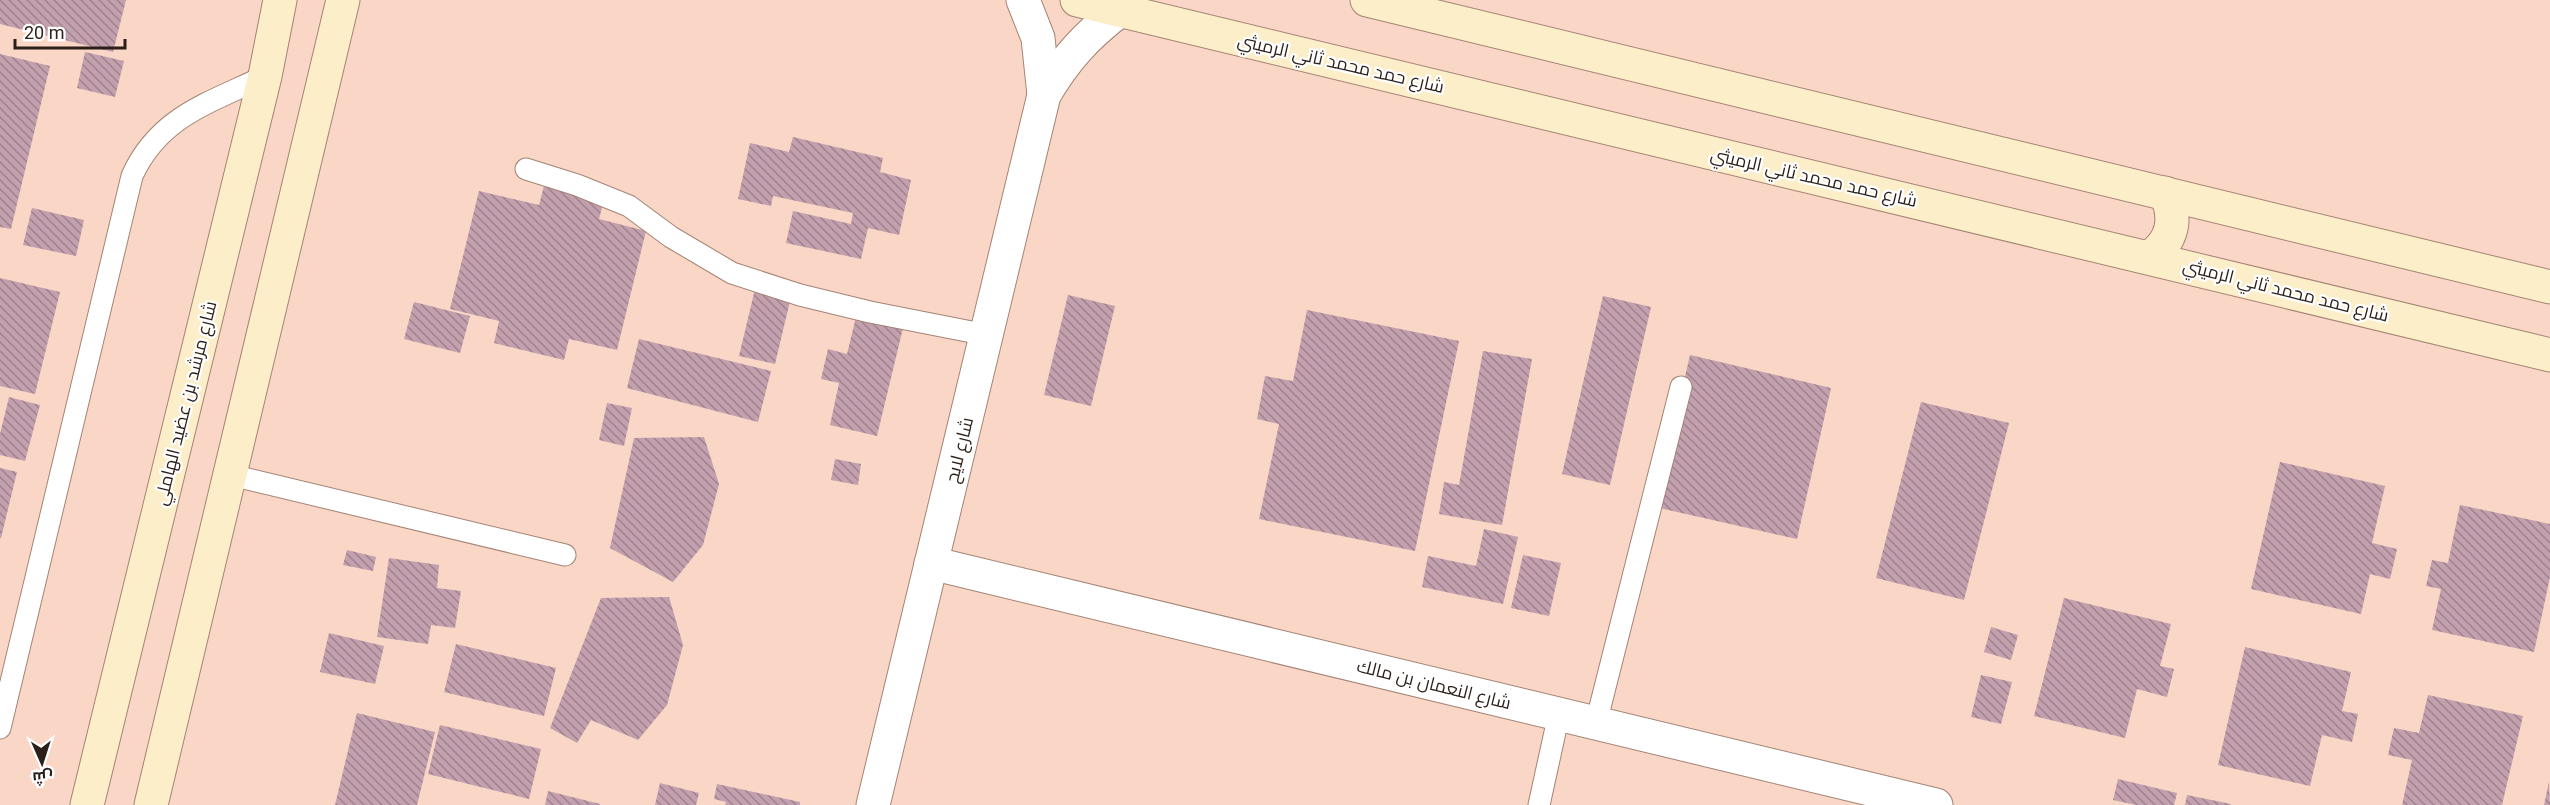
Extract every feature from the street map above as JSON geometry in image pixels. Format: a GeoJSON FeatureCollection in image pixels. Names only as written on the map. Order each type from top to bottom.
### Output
{"type":"FeatureCollection","features":[{"type":"Feature","properties":{"kind":"street","name":"شارع مرشد بن عضيد الهاملي"},"geometry":{"type":"LineString","coordinates":[[87,805],[265,76],[280,0]]}},
{"type":"Feature","properties":{"kind":"street"},"geometry":{"type":"LineString","coordinates":[[150,805],[231,475],[343,0]]}},
{"type":"Feature","properties":{"kind":"street","name":"شارع لايح"},"geometry":{"type":"LineString","coordinates":[[1023,0],[1038,38],[1044,95]]}},
{"type":"Feature","properties":{"kind":"street","name":"شارع حمد محمد ثاني الرميثي"},"geometry":{"type":"LineString","coordinates":[[1077,0],[2550,354]]}},
{"type":"Feature","properties":{"kind":"street"},"geometry":{"type":"LineString","coordinates":[[1367,0],[2550,287]]}},
{"type":"Feature","properties":{"kind":"street","name":"شارع لايح"},"geometry":{"type":"LineString","coordinates":[[873,805],[1044,95],[1076,47],[1120,10]]}},
{"type":"Feature","properties":{"kind":"street"},"geometry":{"type":"LineString","coordinates":[[2150,257],[2160,250],[2172,229],[2171,204],[2165,193]]}},
{"type":"Feature","properties":{"kind":"street","name":"شارع النعمان بن مالك"},"geometry":{"type":"LineString","coordinates":[[932,562],[1936,805]]}},
{"type":"Feature","properties":{"kind":"lane"},"geometry":{"type":"LineString","coordinates":[[0,728],[132,176],[140,157],[166,127],[183,116],[265,76]]}},
{"type":"Feature","properties":{"kind":"lane"},"geometry":{"type":"LineString","coordinates":[[526,169],[578,185],[629,206],[671,237],[732,273],[800,295],[870,312],[987,334]]}},
{"type":"Feature","properties":{"kind":"lane"},"geometry":{"type":"LineString","coordinates":[[1596,723],[1681,387]]}},
{"type":"Feature","properties":{"kind":"lane"},"geometry":{"type":"LineString","coordinates":[[231,475],[565,555]]}},
{"type":"Feature","properties":{"kind":"lane"},"geometry":{"type":"LineString","coordinates":[[1539,805],[1558,714]]}},
{"type":"Feature","properties":{"kind":"building"},"geometry":{"type":"Polygon","coordinates":[[[0,0],[126,0],[113,52],[0,24],[0,0]]]}},
{"type":"Feature","properties":{"kind":"building"},"geometry":{"type":"Polygon","coordinates":[[[85,52],[124,61],[115,97],[77,88],[85,52]]]}},
{"type":"Feature","properties":{"kind":"building"},"geometry":{"type":"Polygon","coordinates":[[[0,54],[50,66],[11,229],[0,227],[0,54]]]}},
{"type":"Feature","properties":{"kind":"building"},"geometry":{"type":"Polygon","coordinates":[[[793,137],[883,158],[880,172],[911,180],[899,235],[868,228],[861,259],[786,243],[793,211],[851,224],[853,213],[773,196],[771,206],[738,199],[750,143],[789,152],[793,137]]]}},
{"type":"Feature","properties":{"kind":"building"},"geometry":{"type":"Polygon","coordinates":[[[545,182],[605,197],[599,219],[646,231],[617,350],[569,339],[564,360],[494,343],[499,321],[450,309],[479,191],[539,205],[545,182]]]}},
{"type":"Feature","properties":{"kind":"building"},"geometry":{"type":"Polygon","coordinates":[[[32,208],[84,220],[76,256],[23,245],[32,208]]]}},
{"type":"Feature","properties":{"kind":"building"},"geometry":{"type":"Polygon","coordinates":[[[0,278],[60,292],[35,394],[0,386],[0,278]]]}},
{"type":"Feature","properties":{"kind":"building"},"geometry":{"type":"Polygon","coordinates":[[[755,289],[791,297],[775,364],[739,356],[755,289]]]}},
{"type":"Feature","properties":{"kind":"building"},"geometry":{"type":"Polygon","coordinates":[[[1068,295],[1115,306],[1091,406],[1044,395],[1068,295]]]}},
{"type":"Feature","properties":{"kind":"building"},"geometry":{"type":"Polygon","coordinates":[[[1603,296],[1651,307],[1610,485],[1562,474],[1603,296]]]}},
{"type":"Feature","properties":{"kind":"building"},"geometry":{"type":"Polygon","coordinates":[[[414,302],[470,316],[460,353],[404,339],[414,302]]]}},
{"type":"Feature","properties":{"kind":"building"},"geometry":{"type":"Polygon","coordinates":[[[1307,310],[1459,341],[1415,551],[1259,519],[1279,424],[1257,419],[1265,376],[1293,381],[1307,310]]]}},
{"type":"Feature","properties":{"kind":"building"},"geometry":{"type":"Polygon","coordinates":[[[857,313],[904,324],[877,436],[830,425],[839,383],[821,379],[828,349],[847,354],[857,313]]]}},
{"type":"Feature","properties":{"kind":"building"},"geometry":{"type":"Polygon","coordinates":[[[639,339],[771,371],[758,422],[627,388],[639,339]]]}},
{"type":"Feature","properties":{"kind":"building"},"geometry":{"type":"Polygon","coordinates":[[[1483,351],[1532,359],[1502,525],[1439,514],[1444,482],[1459,485],[1483,351]]]}},
{"type":"Feature","properties":{"kind":"building"},"geometry":{"type":"Polygon","coordinates":[[[1690,355],[1831,388],[1797,539],[1655,507],[1690,355]]]}},
{"type":"Feature","properties":{"kind":"building"},"geometry":{"type":"Polygon","coordinates":[[[9,397],[40,405],[25,461],[0,455],[0,434],[9,397]]]}},
{"type":"Feature","properties":{"kind":"building"},"geometry":{"type":"Polygon","coordinates":[[[1921,402],[2009,423],[1964,600],[1876,578],[1921,402]]]}},
{"type":"Feature","properties":{"kind":"building"},"geometry":{"type":"Polygon","coordinates":[[[607,403],[632,408],[624,446],[599,440],[607,403]]]}},
{"type":"Feature","properties":{"kind":"building"},"geometry":{"type":"Polygon","coordinates":[[[704,437],[719,484],[703,545],[673,582],[610,548],[634,438],[704,437]]]}},
{"type":"Feature","properties":{"kind":"building"},"geometry":{"type":"Polygon","coordinates":[[[835,459],[861,464],[858,485],[831,480],[835,459]]]}},
{"type":"Feature","properties":{"kind":"building"},"geometry":{"type":"Polygon","coordinates":[[[2280,462],[2385,486],[2372,543],[2397,549],[2390,579],[2370,574],[2361,614],[2251,589],[2280,462]]]}},
{"type":"Feature","properties":{"kind":"building"},"geometry":{"type":"Polygon","coordinates":[[[0,468],[17,472],[1,538],[0,538],[0,468]]]}},
{"type":"Feature","properties":{"kind":"building"},"geometry":{"type":"Polygon","coordinates":[[[2460,505],[2550,524],[2550,577],[2534,652],[2432,630],[2441,589],[2426,586],[2432,560],[2448,563],[2460,505]]]}},
{"type":"Feature","properties":{"kind":"building"},"geometry":{"type":"Polygon","coordinates":[[[1484,529],[1518,537],[1503,604],[1422,587],[1428,556],[1476,566],[1484,529]]]}},
{"type":"Feature","properties":{"kind":"building"},"geometry":{"type":"Polygon","coordinates":[[[347,550],[376,557],[373,571],[343,565],[347,550]]]}},
{"type":"Feature","properties":{"kind":"building"},"geometry":{"type":"Polygon","coordinates":[[[1523,555],[1561,563],[1549,616],[1511,608],[1523,555]]]}},
{"type":"Feature","properties":{"kind":"building"},"geometry":{"type":"Polygon","coordinates":[[[389,558],[439,565],[437,588],[461,591],[455,628],[431,625],[428,644],[377,637],[389,558]]]}},
{"type":"Feature","properties":{"kind":"building"},"geometry":{"type":"Polygon","coordinates":[[[669,597],[683,645],[667,705],[638,740],[591,720],[577,743],[550,728],[601,598],[669,597]]]}},
{"type":"Feature","properties":{"kind":"building"},"geometry":{"type":"Polygon","coordinates":[[[2064,598],[2171,624],[2160,666],[2174,669],[2167,697],[2137,689],[2125,738],[2034,716],[2064,598]]]}},
{"type":"Feature","properties":{"kind":"building"},"geometry":{"type":"Polygon","coordinates":[[[1991,627],[2018,635],[2011,660],[1984,652],[1991,627]]]}},
{"type":"Feature","properties":{"kind":"building"},"geometry":{"type":"Polygon","coordinates":[[[329,633],[384,646],[375,684],[320,672],[329,633]]]}},
{"type":"Feature","properties":{"kind":"building"},"geometry":{"type":"Polygon","coordinates":[[[456,644],[556,668],[544,716],[444,692],[456,644]]]}},
{"type":"Feature","properties":{"kind":"building"},"geometry":{"type":"Polygon","coordinates":[[[2245,647],[2351,672],[2342,711],[2358,714],[2352,742],[2322,735],[2310,786],[2218,765],[2245,647]]]}},
{"type":"Feature","properties":{"kind":"building"},"geometry":{"type":"Polygon","coordinates":[[[1981,675],[2012,682],[2001,724],[1971,717],[1981,675]]]}},
{"type":"Feature","properties":{"kind":"building"},"geometry":{"type":"Polygon","coordinates":[[[2428,695],[2523,716],[2502,805],[2402,805],[2412,760],[2388,755],[2394,728],[2419,733],[2428,695]]]}},
{"type":"Feature","properties":{"kind":"building"},"geometry":{"type":"Polygon","coordinates":[[[357,713],[435,732],[417,805],[335,805],[357,713]]]}},
{"type":"Feature","properties":{"kind":"building"},"geometry":{"type":"Polygon","coordinates":[[[440,725],[541,749],[529,799],[428,774],[440,725]]]}},
{"type":"Feature","properties":{"kind":"building"},"geometry":{"type":"Polygon","coordinates":[[[2118,779],[2177,793],[2174,805],[2136,805],[2113,800],[2118,779]]]}},
{"type":"Feature","properties":{"kind":"building"},"geometry":{"type":"Polygon","coordinates":[[[2549,782],[2550,805],[2544,805],[2549,782]]]}},
{"type":"Feature","properties":{"kind":"building"},"geometry":{"type":"Polygon","coordinates":[[[660,783],[699,793],[696,805],[655,805],[660,783]]]}},
{"type":"Feature","properties":{"kind":"building"},"geometry":{"type":"Polygon","coordinates":[[[717,784],[800,802],[800,805],[725,805],[726,802],[714,799],[717,784]]]}},
{"type":"Feature","properties":{"kind":"building"},"geometry":{"type":"Polygon","coordinates":[[[548,791],[600,804],[600,805],[545,805],[548,791]]]}},
{"type":"Feature","properties":{"kind":"building"},"geometry":{"type":"Polygon","coordinates":[[[2187,795],[2231,804],[2185,805],[2187,795]]]}}]}
